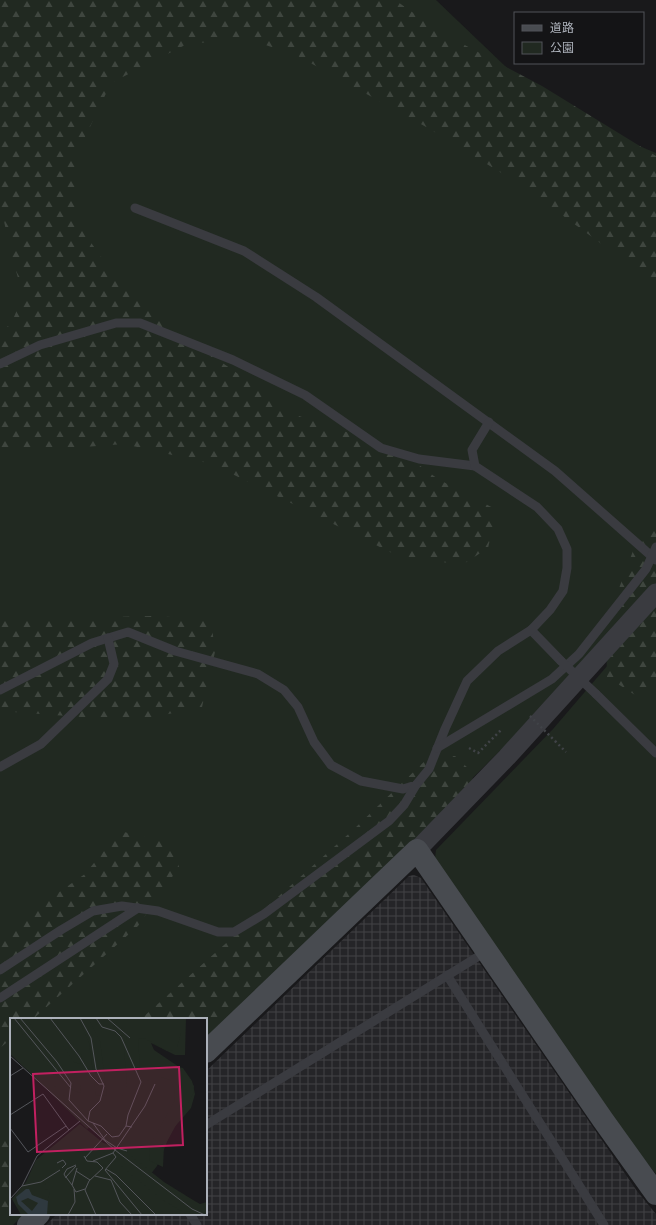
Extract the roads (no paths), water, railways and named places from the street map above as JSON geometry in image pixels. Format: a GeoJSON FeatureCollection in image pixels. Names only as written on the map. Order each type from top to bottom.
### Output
{"type":"FeatureCollection","features":[{"type":"Feature","properties":{"kind":"street"},"geometry":{"type":"LineString","coordinates":[[207,1051],[417,850],[508,757],[656,593]]}},
{"type":"Feature","properties":{"kind":"street"},"geometry":{"type":"LineString","coordinates":[[417,850],[603,1120],[656,1194]]}},
{"type":"Feature","properties":{"kind":"street"},"geometry":{"type":"LineString","coordinates":[[28,1225],[38,1215]]}},
{"type":"Feature","properties":{"kind":"lane"},"geometry":{"type":"LineString","coordinates":[[135,208],[244,251],[316,297],[555,471],[654,558]]}},
{"type":"Feature","properties":{"kind":"lane"},"geometry":{"type":"LineString","coordinates":[[0,364],[40,345],[116,323],[140,323],[233,360],[305,395],[381,448],[419,459],[474,466],[537,508],[558,529],[567,548],[568,568],[563,591],[550,610],[531,630],[498,651],[467,682],[428,769],[404,805],[389,821],[264,914],[234,932],[218,932],[158,911],[122,906],[93,911],[0,970]]}},
{"type":"Feature","properties":{"kind":"lane"},"geometry":{"type":"LineString","coordinates":[[474,466],[472,450],[489,422]]}},
{"type":"Feature","properties":{"kind":"lane"},"geometry":{"type":"LineString","coordinates":[[437,748],[552,679],[579,654],[646,569],[654,558],[656,547]]}},
{"type":"Feature","properties":{"kind":"lane"},"geometry":{"type":"LineString","coordinates":[[531,630],[656,753]]}},
{"type":"Feature","properties":{"kind":"lane"},"geometry":{"type":"LineString","coordinates":[[0,690],[92,643],[128,632],[175,651],[258,674],[284,690],[298,707],[314,742],[330,765],[361,781],[403,789],[416,785]]}},
{"type":"Feature","properties":{"kind":"lane"},"geometry":{"type":"LineString","coordinates":[[0,767],[41,744],[108,679],[114,664],[108,638]]}},
{"type":"Feature","properties":{"kind":"lane"},"geometry":{"type":"LineString","coordinates":[[0,998],[138,908]]}},
{"type":"Feature","properties":{"kind":"lane"},"geometry":{"type":"LineString","coordinates":[[207,1124],[487,951]]}},
{"type":"Feature","properties":{"kind":"lane"},"geometry":{"type":"LineString","coordinates":[[447,975],[604,1225]]}},
{"type":"Feature","properties":{"kind":"lane"},"geometry":{"type":"LineString","coordinates":[[191,1215],[197,1225]]}}]}
